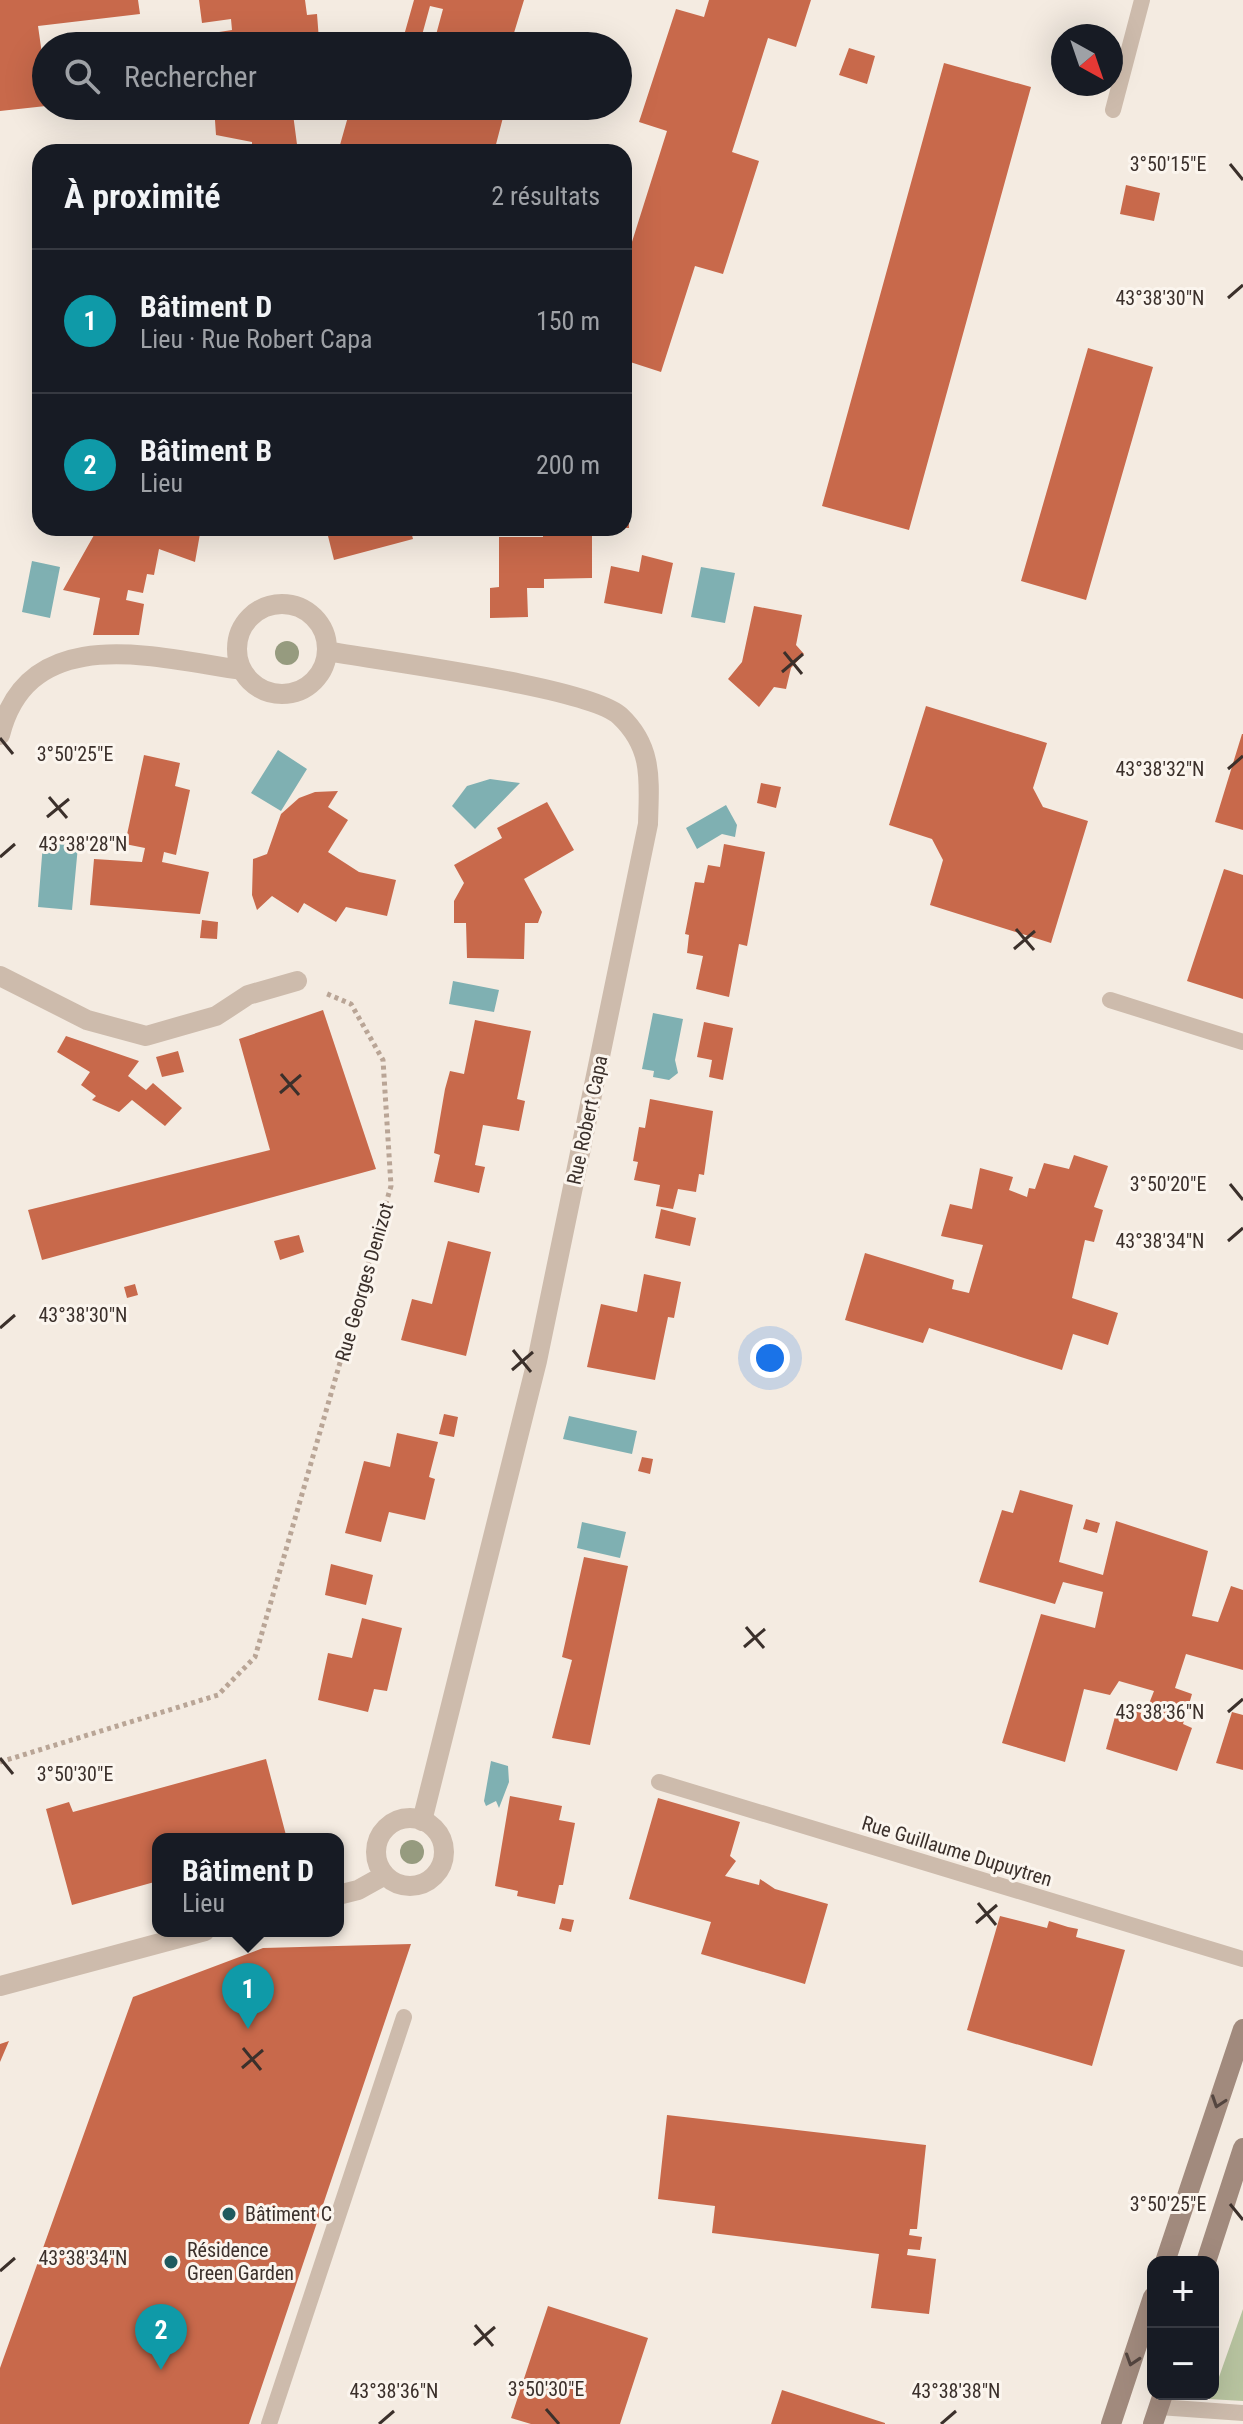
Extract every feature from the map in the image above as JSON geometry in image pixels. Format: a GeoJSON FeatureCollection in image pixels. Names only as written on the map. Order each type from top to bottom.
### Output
{"type":"FeatureCollection","features":[{"type":"Feature","properties":{"kind":"main road"},"geometry":{"type":"LineString","coordinates":[[1167,2256],[1243,2029]]}},
{"type":"Feature","properties":{"kind":"main road"},"geometry":{"type":"LineString","coordinates":[[1208,2256],[1243,2148]]}},
{"type":"Feature","properties":{"kind":"main road"},"geometry":{"type":"LineString","coordinates":[[1111,2424],[1147,2315]]}},
{"type":"Feature","properties":{"kind":"street"},"geometry":{"type":"LineString","coordinates":[[0,735],[6,712],[24,689],[68,659],[122,653],[242,670],[264,690],[292,694],[317,679],[327,651],[327,639],[316,619],[296,606],[273,605],[252,616],[244,625],[237,647],[242,670]]}},
{"type":"Feature","properties":{"kind":"street","name":"Rue Robert Capa"},"geometry":{"type":"LineString","coordinates":[[327,651],[571,694],[619,714],[650,764],[648,824],[537,1361],[422,1821]]}},
{"type":"Feature","properties":{"kind":"street"},"geometry":{"type":"LineString","coordinates":[[0,976],[87,1020],[146,1036],[216,1016],[248,995],[297,981]]}},
{"type":"Feature","properties":{"kind":"street"},"geometry":{"type":"LineString","coordinates":[[400,1820],[422,1821],[439,1835],[443,1845],[440,1867],[434,1875],[415,1886],[404,1886],[385,1875],[376,1855],[382,1833],[400,1820]]}},
{"type":"Feature","properties":{"kind":"street"},"geometry":{"type":"LineString","coordinates":[[344,1894],[358,1890],[385,1875]]}},
{"type":"Feature","properties":{"kind":"street"},"geometry":{"type":"LineString","coordinates":[[0,1986],[183,1937]]}},
{"type":"Feature","properties":{"kind":"lane"},"geometry":{"type":"LineString","coordinates":[[1113,110],[1142,0]]}},
{"type":"Feature","properties":{"kind":"lane"},"geometry":{"type":"LineString","coordinates":[[1110,1000],[1243,1042]]}},
{"type":"Feature","properties":{"kind":"lane","name":"Rue Guillaume Dupuytren"},"geometry":{"type":"LineString","coordinates":[[659,1782],[1243,1959]]}},
{"type":"Feature","properties":{"kind":"lane"},"geometry":{"type":"LineString","coordinates":[[269,2424],[404,2017]]}},
{"type":"Feature","properties":{"kind":"lane"},"geometry":{"type":"LineString","coordinates":[[1158,2408],[1243,2413]]}},
{"type":"Feature","properties":{"kind":"path","name":"Rue Georges Denizot"},"geometry":{"type":"LineString","coordinates":[[0,1762],[218,1695],[255,1657],[391,1186],[383,1060],[351,1004],[297,981]]}},
{"type":"Feature","properties":{"kind":"green space"},"geometry":{"type":"Polygon","coordinates":[[[1243,2309],[1243,2401],[1219,2400],[1219,2377],[1243,2309]]]}},
{"type":"Feature","properties":{"kind":"water"},"geometry":{"type":"Polygon","coordinates":[[[32,561],[60,567],[50,618],[22,612],[32,561]]]}},
{"type":"Feature","properties":{"kind":"water"},"geometry":{"type":"Polygon","coordinates":[[[701,567],[735,573],[725,623],[691,617],[701,567]]]}},
{"type":"Feature","properties":{"kind":"water"},"geometry":{"type":"Polygon","coordinates":[[[278,750],[307,769],[281,811],[251,793],[278,750]]]}},
{"type":"Feature","properties":{"kind":"water"},"geometry":{"type":"Polygon","coordinates":[[[490,779],[520,783],[475,829],[452,806],[467,786],[490,779]]]}},
{"type":"Feature","properties":{"kind":"water"},"geometry":{"type":"Polygon","coordinates":[[[726,805],[737,825],[735,837],[722,834],[697,849],[686,828],[726,805]]]}},
{"type":"Feature","properties":{"kind":"water"},"geometry":{"type":"Polygon","coordinates":[[[43,843],[78,846],[72,910],[38,907],[43,843]]]}},
{"type":"Feature","properties":{"kind":"water"},"geometry":{"type":"Polygon","coordinates":[[[453,981],[499,990],[494,1012],[449,1004],[453,981]]]}},
{"type":"Feature","properties":{"kind":"water"},"geometry":{"type":"Polygon","coordinates":[[[653,1013],[683,1019],[675,1060],[678,1073],[669,1080],[653,1077],[654,1071],[642,1069],[653,1013]]]}},
{"type":"Feature","properties":{"kind":"water"},"geometry":{"type":"Polygon","coordinates":[[[569,1416],[637,1431],[632,1454],[563,1439],[569,1416]]]}},
{"type":"Feature","properties":{"kind":"water"},"geometry":{"type":"Polygon","coordinates":[[[582,1522],[626,1532],[620,1558],[577,1548],[582,1522]]]}},
{"type":"Feature","properties":{"kind":"water"},"geometry":{"type":"Polygon","coordinates":[[[491,1761],[508,1766],[509,1782],[499,1808],[496,1801],[486,1806],[484,1801],[491,1761]]]}},
{"type":"Feature","properties":{"kind":"building"},"geometry":{"type":"Polygon","coordinates":[[[0,0],[138,0],[140,14],[38,26],[39,32],[32,32],[32,108],[0,111],[0,0]]]}},
{"type":"Feature","properties":{"kind":"building"},"geometry":{"type":"Polygon","coordinates":[[[199,0],[305,0],[307,15],[317,14],[318,32],[219,32],[232,30],[231,19],[202,23],[199,0]]]}},
{"type":"Feature","properties":{"kind":"building"},"geometry":{"type":"Polygon","coordinates":[[[414,0],[524,0],[514,32],[437,32],[443,9],[430,6],[423,32],[405,32],[414,0]]]}},
{"type":"Feature","properties":{"kind":"building"},"geometry":{"type":"Polygon","coordinates":[[[709,0],[811,0],[796,47],[768,38],[732,152],[759,161],[723,274],[695,266],[661,372],[632,363],[632,242],[667,131],[639,122],[676,9],[704,17],[709,0]]]}},
{"type":"Feature","properties":{"kind":"building"},"geometry":{"type":"Polygon","coordinates":[[[849,48],[875,56],[867,84],[839,75],[849,48]]]}},
{"type":"Feature","properties":{"kind":"building"},"geometry":{"type":"Polygon","coordinates":[[[944,63],[1031,87],[909,530],[822,506],[944,63]]]}},
{"type":"Feature","properties":{"kind":"building"},"geometry":{"type":"Polygon","coordinates":[[[215,120],[294,120],[297,144],[252,144],[216,135],[215,120]]]}},
{"type":"Feature","properties":{"kind":"building"},"geometry":{"type":"Polygon","coordinates":[[[347,120],[502,120],[496,144],[340,144],[347,120]]]}},
{"type":"Feature","properties":{"kind":"building"},"geometry":{"type":"Polygon","coordinates":[[[1126,185],[1160,193],[1154,221],[1120,214],[1126,185]]]}},
{"type":"Feature","properties":{"kind":"building"},"geometry":{"type":"Polygon","coordinates":[[[1088,348],[1153,367],[1086,600],[1021,581],[1088,348]]]}},
{"type":"Feature","properties":{"kind":"building"},"geometry":{"type":"Polygon","coordinates":[[[93,536],[200,536],[195,562],[159,549],[154,575],[147,574],[143,593],[128,590],[126,600],[144,604],[139,635],[93,635],[100,598],[63,590],[93,536]]]}},
{"type":"Feature","properties":{"kind":"building"},"geometry":{"type":"Polygon","coordinates":[[[328,536],[412,536],[413,539],[334,560],[328,536]]]}},
{"type":"Feature","properties":{"kind":"building"},"geometry":{"type":"Polygon","coordinates":[[[592,536],[592,578],[544,579],[544,588],[527,588],[528,617],[490,618],[490,588],[499,587],[499,537],[592,536]]]}},
{"type":"Feature","properties":{"kind":"building"},"geometry":{"type":"Polygon","coordinates":[[[642,555],[673,563],[662,614],[604,603],[611,566],[639,572],[642,555]]]}},
{"type":"Feature","properties":{"kind":"building"},"geometry":{"type":"Polygon","coordinates":[[[754,606],[802,615],[796,645],[804,654],[791,668],[786,689],[774,687],[759,707],[728,679],[742,662],[754,606]]]}},
{"type":"Feature","properties":{"kind":"building"},"geometry":{"type":"Polygon","coordinates":[[[926,706],[1047,743],[1033,788],[1043,807],[1088,821],[1051,943],[930,905],[943,860],[932,839],[889,825],[926,706]]]}},
{"type":"Feature","properties":{"kind":"building"},"geometry":{"type":"Polygon","coordinates":[[[1243,734],[1243,830],[1215,822],[1243,734]]]}},
{"type":"Feature","properties":{"kind":"building"},"geometry":{"type":"Polygon","coordinates":[[[144,755],[180,763],[175,786],[190,790],[176,855],[164,852],[162,862],[209,872],[200,914],[90,905],[94,859],[142,862],[145,848],[125,844],[144,755]]]}},
{"type":"Feature","properties":{"kind":"building"},"geometry":{"type":"Polygon","coordinates":[[[761,783],[781,787],[776,808],[757,803],[761,783]]]}},
{"type":"Feature","properties":{"kind":"building"},"geometry":{"type":"Polygon","coordinates":[[[338,791],[328,807],[348,820],[328,852],[359,872],[396,880],[387,916],[346,907],[336,922],[304,903],[298,913],[272,896],[257,910],[252,895],[253,859],[267,854],[281,814],[299,798],[315,792],[338,791]]]}},
{"type":"Feature","properties":{"kind":"building"},"geometry":{"type":"Polygon","coordinates":[[[547,802],[574,850],[524,879],[542,912],[538,923],[525,923],[524,959],[467,958],[466,923],[454,923],[454,901],[464,883],[454,865],[502,838],[497,828],[547,802]]]}},
{"type":"Feature","properties":{"kind":"building"},"geometry":{"type":"Polygon","coordinates":[[[724,844],[765,852],[747,946],[739,944],[729,997],[696,989],[703,956],[687,953],[689,935],[685,934],[695,882],[704,883],[708,865],[720,867],[724,844]]]}},
{"type":"Feature","properties":{"kind":"building"},"geometry":{"type":"Polygon","coordinates":[[[1224,869],[1243,875],[1243,999],[1187,981],[1224,869]]]}},
{"type":"Feature","properties":{"kind":"building"},"geometry":{"type":"Polygon","coordinates":[[[202,920],[218,922],[217,939],[200,938],[202,920]]]}},
{"type":"Feature","properties":{"kind":"building"},"geometry":{"type":"Polygon","coordinates":[[[323,1010],[376,1169],[42,1260],[28,1210],[270,1150],[239,1039],[323,1010]]]}},
{"type":"Feature","properties":{"kind":"building"},"geometry":{"type":"Polygon","coordinates":[[[475,1020],[531,1031],[517,1099],[525,1101],[519,1131],[483,1125],[475,1165],[485,1167],[479,1193],[434,1182],[440,1155],[434,1153],[445,1089],[450,1071],[464,1074],[475,1020]]]}},
{"type":"Feature","properties":{"kind":"building"},"geometry":{"type":"Polygon","coordinates":[[[704,1022],[733,1028],[723,1080],[709,1077],[712,1060],[697,1057],[704,1022]]]}},
{"type":"Feature","properties":{"kind":"building"},"geometry":{"type":"Polygon","coordinates":[[[66,1036],[139,1061],[128,1076],[146,1090],[153,1083],[182,1108],[165,1126],[132,1100],[119,1112],[92,1100],[96,1096],[81,1085],[90,1072],[57,1052],[66,1036]]]}},
{"type":"Feature","properties":{"kind":"building"},"geometry":{"type":"Polygon","coordinates":[[[178,1051],[184,1072],[162,1077],[156,1057],[178,1051]]]}},
{"type":"Feature","properties":{"kind":"building"},"geometry":{"type":"Polygon","coordinates":[[[650,1099],[713,1111],[704,1175],[699,1174],[696,1192],[678,1189],[673,1209],[656,1206],[660,1185],[634,1180],[638,1162],[633,1161],[639,1127],[645,1128],[650,1099]]]}},
{"type":"Feature","properties":{"kind":"building"},"geometry":{"type":"Polygon","coordinates":[[[1074,1155],[1108,1166],[1094,1207],[1103,1210],[1094,1242],[1085,1240],[1072,1298],[1118,1313],[1108,1345],[1073,1334],[1062,1370],[929,1328],[923,1343],[845,1320],[865,1253],[954,1280],[952,1289],[969,1293],[983,1245],[941,1236],[950,1204],[972,1209],[980,1168],[1013,1177],[1009,1190],[1027,1197],[1029,1188],[1035,1189],[1044,1163],[1069,1169],[1074,1155]]]}},
{"type":"Feature","properties":{"kind":"building"},"geometry":{"type":"Polygon","coordinates":[[[661,1209],[696,1218],[690,1246],[655,1238],[661,1209]]]}},
{"type":"Feature","properties":{"kind":"building"},"geometry":{"type":"Polygon","coordinates":[[[299,1235],[304,1252],[280,1260],[274,1241],[299,1235]]]}},
{"type":"Feature","properties":{"kind":"building"},"geometry":{"type":"Polygon","coordinates":[[[448,1241],[491,1252],[466,1356],[401,1340],[412,1299],[432,1304],[448,1241]]]}},
{"type":"Feature","properties":{"kind":"building"},"geometry":{"type":"Polygon","coordinates":[[[644,1274],[681,1282],[674,1318],[668,1317],[655,1380],[587,1367],[601,1304],[637,1312],[644,1274]]]}},
{"type":"Feature","properties":{"kind":"building"},"geometry":{"type":"Polygon","coordinates":[[[135,1284],[138,1295],[127,1298],[124,1287],[135,1284]]]}},
{"type":"Feature","properties":{"kind":"building"},"geometry":{"type":"Polygon","coordinates":[[[444,1414],[458,1417],[454,1437],[439,1434],[444,1414]]]}},
{"type":"Feature","properties":{"kind":"building"},"geometry":{"type":"Polygon","coordinates":[[[397,1433],[438,1442],[429,1477],[435,1479],[425,1520],[389,1512],[381,1542],[345,1533],[364,1461],[390,1467],[397,1433]]]}},
{"type":"Feature","properties":{"kind":"building"},"geometry":{"type":"Polygon","coordinates":[[[642,1457],[653,1459],[650,1474],[638,1471],[642,1457]]]}},
{"type":"Feature","properties":{"kind":"building"},"geometry":{"type":"Polygon","coordinates":[[[1020,1490],[1073,1505],[1059,1562],[1103,1575],[1116,1521],[1208,1551],[1192,1616],[1218,1622],[1231,1586],[1243,1590],[1243,1670],[1186,1654],[1175,1688],[1192,1694],[1183,1724],[1192,1728],[1177,1771],[1106,1749],[1118,1706],[1145,1714],[1154,1691],[1119,1681],[1110,1695],[1084,1689],[1065,1762],[1002,1743],[1041,1614],[1095,1628],[1103,1592],[1063,1582],[1055,1604],[979,1582],[1002,1510],[1013,1513],[1020,1490]]]}},
{"type":"Feature","properties":{"kind":"building"},"geometry":{"type":"Polygon","coordinates":[[[1086,1519],[1100,1523],[1097,1533],[1083,1529],[1086,1519]]]}},
{"type":"Feature","properties":{"kind":"building"},"geometry":{"type":"Polygon","coordinates":[[[584,1557],[628,1566],[590,1745],[552,1738],[572,1660],[562,1657],[584,1557]]]}},
{"type":"Feature","properties":{"kind":"building"},"geometry":{"type":"Polygon","coordinates":[[[331,1564],[373,1575],[366,1605],[325,1595],[331,1564]]]}},
{"type":"Feature","properties":{"kind":"building"},"geometry":{"type":"Polygon","coordinates":[[[362,1618],[402,1628],[387,1691],[374,1689],[368,1712],[318,1700],[328,1653],[352,1658],[362,1618]]]}},
{"type":"Feature","properties":{"kind":"building"},"geometry":{"type":"Polygon","coordinates":[[[1232,1712],[1243,1715],[1243,1770],[1216,1763],[1232,1712]]]}},
{"type":"Feature","properties":{"kind":"building"},"geometry":{"type":"Polygon","coordinates":[[[266,1759],[285,1833],[152,1833],[152,1883],[72,1905],[46,1809],[69,1802],[73,1812],[266,1759]]]}},
{"type":"Feature","properties":{"kind":"building"},"geometry":{"type":"Polygon","coordinates":[[[510,1796],[562,1806],[559,1820],[575,1823],[563,1885],[559,1885],[555,1904],[517,1896],[518,1891],[495,1886],[510,1796]]]}},
{"type":"Feature","properties":{"kind":"building"},"geometry":{"type":"Polygon","coordinates":[[[658,1798],[740,1822],[730,1856],[736,1861],[725,1876],[759,1885],[760,1879],[775,1889],[828,1904],[805,1984],[701,1954],[711,1922],[629,1899],[658,1798]]]}},
{"type":"Feature","properties":{"kind":"building"},"geometry":{"type":"Polygon","coordinates":[[[1000,1916],[1047,1928],[1049,1921],[1078,1929],[1076,1937],[1125,1950],[1092,2066],[967,2030],[1000,1916]]]}},
{"type":"Feature","properties":{"kind":"building"},"geometry":{"type":"Polygon","coordinates":[[[562,1918],[574,1920],[571,1932],[559,1929],[562,1918]]]}},
{"type":"Feature","properties":{"kind":"building","name":"Résidence Green Garden"},"geometry":{"type":"Polygon","coordinates":[[[411,1944],[249,2424],[0,2424],[0,2368],[133,1997],[263,1948],[411,1944]]]}},
{"type":"Feature","properties":{"kind":"building"},"geometry":{"type":"Polygon","coordinates":[[[9,2041],[0,2062],[0,2044],[9,2041]]]}},
{"type":"Feature","properties":{"kind":"building"},"geometry":{"type":"Polygon","coordinates":[[[667,2115],[926,2145],[917,2229],[910,2229],[909,2235],[922,2237],[920,2250],[908,2249],[907,2255],[936,2259],[929,2314],[871,2308],[879,2254],[712,2233],[715,2206],[658,2199],[667,2115]]]}},
{"type":"Feature","properties":{"kind":"building"},"geometry":{"type":"Polygon","coordinates":[[[548,2306],[648,2338],[620,2424],[531,2424],[511,2418],[548,2306]]]}},
{"type":"Feature","properties":{"kind":"building"},"geometry":{"type":"Polygon","coordinates":[[[782,2390],[885,2423],[885,2424],[771,2424],[782,2390]]]}},
{"type":"Feature","properties":{"kind":"place","name":"Bâtiment D"},"geometry":{"type":"Point","coordinates":[248,2029]}},
{"type":"Feature","properties":{"kind":"place","name":"Bâtiment C"},"geometry":{"type":"Point","coordinates":[229,2214]}},
{"type":"Feature","properties":{"kind":"place","name":"Résidence Green Garden"},"geometry":{"type":"Point","coordinates":[171,2262]}},
{"type":"Feature","properties":{"kind":"place","name":"Bâtiment B"},"geometry":{"type":"Point","coordinates":[161,2370]}}]}
